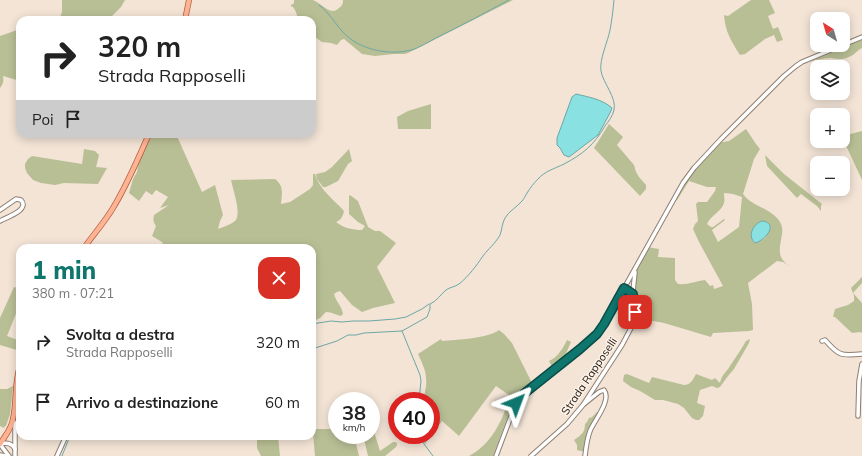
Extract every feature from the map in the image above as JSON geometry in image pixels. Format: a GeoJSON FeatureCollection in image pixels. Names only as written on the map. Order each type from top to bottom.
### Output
{"type":"FeatureCollection","features":[{"type":"Feature","properties":{"kind":"main road"},"geometry":{"type":"LineString","coordinates":[[186,16],[189,0]]}},
{"type":"Feature","properties":{"kind":"main road"},"geometry":{"type":"LineString","coordinates":[[87,244],[112,209],[147,138]]}},
{"type":"Feature","properties":{"kind":"main road"},"geometry":{"type":"LineString","coordinates":[[0,443],[14,421],[16,395]]}},
{"type":"Feature","properties":{"kind":"street"},"geometry":{"type":"LineString","coordinates":[[496,456],[516,403],[521,396],[580,349],[597,334],[604,324],[683,183],[694,168],[784,76],[796,66],[862,37]]}},
{"type":"Feature","properties":{"kind":"street"},"geometry":{"type":"LineString","coordinates":[[0,210],[16,199],[24,202],[20,210],[0,221]]}},
{"type":"Feature","properties":{"kind":"street","name":"Strada Rapposelli"},"geometry":{"type":"LineString","coordinates":[[531,456],[567,424],[583,405],[622,345],[634,319],[633,284],[635,269]]}},
{"type":"Feature","properties":{"kind":"street"},"geometry":{"type":"LineString","coordinates":[[624,288],[633,294]]}},
{"type":"Feature","properties":{"kind":"street"},"geometry":{"type":"LineString","coordinates":[[822,341],[825,340],[835,351],[840,354],[862,354]]}},
{"type":"Feature","properties":{"kind":"street"},"geometry":{"type":"LineString","coordinates":[[858,416],[859,381],[862,364]]}},
{"type":"Feature","properties":{"kind":"street"},"geometry":{"type":"LineString","coordinates":[[583,405],[599,392],[604,390],[606,396],[604,407],[587,440],[585,456]]}},
{"type":"Feature","properties":{"kind":"street"},"geometry":{"type":"LineString","coordinates":[[14,421],[15,456]]}},
{"type":"Feature","properties":{"kind":"street"},"geometry":{"type":"LineString","coordinates":[[57,456],[64,440]]}},
{"type":"Feature","properties":{"kind":"street"},"geometry":{"type":"LineString","coordinates":[[0,443],[10,444],[16,450]]}},
{"type":"Feature","properties":{"kind":"street"},"geometry":{"type":"LineString","coordinates":[[0,443],[9,456]]}},
{"type":"Feature","properties":{"kind":"street"},"geometry":{"type":"LineString","coordinates":[[0,455],[6,456]]}},
{"type":"Feature","properties":{"kind":"green space"},"geometry":{"type":"Polygon","coordinates":[[[62,0],[125,0],[121,7],[112,16],[60,16],[62,0]]]}},
{"type":"Feature","properties":{"kind":"green space"},"geometry":{"type":"Polygon","coordinates":[[[294,0],[313,0],[332,11],[336,10],[343,4],[343,0],[513,0],[408,53],[375,56],[362,54],[344,39],[337,45],[322,42],[316,38],[316,16],[297,16],[293,7],[290,6],[294,3],[294,0]]]}},
{"type":"Feature","properties":{"kind":"green space"},"geometry":{"type":"Polygon","coordinates":[[[751,0],[769,0],[775,13],[768,16],[773,29],[778,27],[783,40],[777,42],[774,35],[765,39],[745,54],[740,55],[729,36],[724,15],[728,16],[751,0]]]}},
{"type":"Feature","properties":{"kind":"green space"},"geometry":{"type":"Polygon","coordinates":[[[16,30],[16,80],[3,76],[3,82],[0,88],[0,36],[16,30]]]}},
{"type":"Feature","properties":{"kind":"green space"},"geometry":{"type":"Polygon","coordinates":[[[862,38],[862,48],[847,58],[814,60],[832,52],[850,52],[850,44],[862,38]]]}},
{"type":"Feature","properties":{"kind":"green space"},"geometry":{"type":"Polygon","coordinates":[[[431,104],[431,129],[398,129],[397,117],[408,111],[431,104]]]}},
{"type":"Feature","properties":{"kind":"green space"},"geometry":{"type":"Polygon","coordinates":[[[609,124],[623,137],[617,145],[634,165],[639,177],[646,185],[646,189],[640,196],[594,148],[609,124]]]}},
{"type":"Feature","properties":{"kind":"green space"},"geometry":{"type":"Polygon","coordinates":[[[746,129],[760,149],[754,159],[743,194],[751,202],[776,217],[780,222],[782,231],[780,254],[783,260],[791,267],[783,262],[777,261],[748,283],[752,304],[753,330],[713,333],[711,337],[664,323],[643,319],[635,321],[635,270],[647,247],[659,249],[658,257],[675,258],[675,280],[678,284],[705,280],[710,286],[713,285],[714,289],[723,286],[693,229],[698,221],[696,204],[698,202],[707,202],[715,191],[716,187],[707,187],[689,181],[677,200],[676,199],[696,168],[721,141],[729,141],[746,129]],[[724,193],[723,206],[707,224],[713,227],[724,219],[725,220],[712,230],[718,242],[739,227],[742,197],[724,193]],[[762,221],[759,222],[754,228],[752,240],[755,243],[766,237],[762,221]]]}},
{"type":"Feature","properties":{"kind":"green space"},"geometry":{"type":"Polygon","coordinates":[[[862,131],[862,180],[847,148],[850,148],[850,134],[862,131]]]}},
{"type":"Feature","properties":{"kind":"green space"},"geometry":{"type":"Polygon","coordinates":[[[149,138],[178,138],[202,192],[215,185],[223,215],[218,229],[235,221],[237,218],[238,213],[231,180],[275,179],[281,187],[281,204],[290,202],[310,189],[313,185],[313,174],[315,174],[323,189],[344,211],[342,218],[336,222],[342,226],[355,230],[362,230],[365,226],[349,214],[350,195],[358,201],[368,227],[375,231],[380,231],[396,243],[377,267],[395,303],[362,312],[352,305],[340,291],[334,294],[343,314],[341,316],[326,312],[316,320],[316,244],[163,244],[152,236],[156,226],[154,223],[154,215],[169,205],[160,208],[168,197],[156,190],[152,195],[146,191],[139,201],[129,193],[133,179],[137,172],[139,161],[149,138]]]}},
{"type":"Feature","properties":{"kind":"green space"},"geometry":{"type":"Polygon","coordinates":[[[84,149],[95,151],[99,155],[96,167],[107,168],[98,184],[64,183],[55,185],[41,183],[33,180],[25,168],[25,164],[32,156],[82,164],[84,149]]]}},
{"type":"Feature","properties":{"kind":"green space"},"geometry":{"type":"Polygon","coordinates":[[[349,149],[352,161],[348,164],[338,181],[323,187],[317,179],[316,174],[325,172],[332,167],[349,149]]]}},
{"type":"Feature","properties":{"kind":"green space"},"geometry":{"type":"Polygon","coordinates":[[[765,155],[784,174],[822,204],[821,211],[817,206],[801,194],[797,198],[767,166],[765,155]]]}},
{"type":"Feature","properties":{"kind":"green space"},"geometry":{"type":"Polygon","coordinates":[[[862,277],[862,283],[853,293],[862,303],[862,333],[852,333],[835,317],[833,317],[835,309],[848,305],[854,301],[851,288],[862,277]]]}},
{"type":"Feature","properties":{"kind":"green space"},"geometry":{"type":"Polygon","coordinates":[[[14,287],[16,288],[16,314],[7,336],[16,339],[16,350],[0,345],[0,318],[14,287]]]}},
{"type":"Feature","properties":{"kind":"green space"},"geometry":{"type":"Polygon","coordinates":[[[499,330],[512,343],[532,383],[514,400],[493,456],[469,456],[479,450],[491,436],[498,426],[512,397],[496,386],[459,436],[442,421],[440,424],[440,392],[425,392],[426,375],[418,354],[441,339],[442,341],[472,338],[494,333],[499,330]]]}},
{"type":"Feature","properties":{"kind":"green space"},"geometry":{"type":"Polygon","coordinates":[[[750,339],[734,369],[720,387],[717,388],[712,386],[700,390],[697,403],[705,406],[703,416],[699,420],[692,418],[684,408],[678,404],[663,400],[655,400],[623,381],[624,375],[627,374],[649,383],[652,377],[686,385],[693,380],[696,374],[712,380],[715,378],[720,383],[746,341],[750,339]]]}},
{"type":"Feature","properties":{"kind":"green space"},"geometry":{"type":"Polygon","coordinates":[[[567,340],[571,342],[564,358],[554,366],[551,365],[549,361],[557,355],[567,340]]]}},
{"type":"Feature","properties":{"kind":"green space"},"geometry":{"type":"Polygon","coordinates":[[[13,386],[10,414],[4,428],[0,426],[0,389],[7,389],[13,386]]]}},
{"type":"Feature","properties":{"kind":"green space"},"geometry":{"type":"Polygon","coordinates":[[[597,412],[600,412],[590,429],[585,452],[577,450],[577,445],[574,440],[581,435],[589,418],[597,412]]]}},
{"type":"Feature","properties":{"kind":"green space"},"geometry":{"type":"Polygon","coordinates":[[[316,429],[328,429],[328,444],[356,444],[359,456],[315,456],[314,440],[316,440],[316,429]]]}},
{"type":"Feature","properties":{"kind":"green space"},"geometry":{"type":"Polygon","coordinates":[[[257,440],[278,440],[280,456],[261,456],[257,448],[257,440]]]}},
{"type":"Feature","properties":{"kind":"green space"},"geometry":{"type":"Polygon","coordinates":[[[365,444],[378,444],[380,451],[390,444],[397,444],[396,447],[385,456],[368,456],[365,444]]]}},
{"type":"Feature","properties":{"kind":"water"},"geometry":{"type":"Polygon","coordinates":[[[576,94],[599,100],[612,108],[598,135],[569,157],[564,155],[557,145],[557,138],[572,97],[576,94]]]}},
{"type":"Feature","properties":{"kind":"water"},"geometry":{"type":"Polygon","coordinates":[[[762,221],[767,222],[770,225],[769,232],[763,239],[755,243],[751,237],[752,230],[762,221]]]}},
{"type":"Feature","properties":{"kind":"waterway"},"geometry":{"type":"LineString","coordinates":[[319,5],[328,13],[343,32],[358,44],[380,51],[396,52],[417,48],[509,0]]}},
{"type":"Feature","properties":{"kind":"waterway"},"geometry":{"type":"LineString","coordinates":[[316,348],[337,341],[348,335],[402,331],[427,317],[430,304],[437,300],[446,290],[463,281],[472,271],[500,235],[505,218],[523,200],[529,189],[541,176],[577,157],[597,139],[614,110],[614,101],[601,71],[602,56],[610,30],[614,0]]}},
{"type":"Feature","properties":{"kind":"waterway"},"geometry":{"type":"LineString","coordinates":[[316,323],[331,321],[342,322],[395,319],[406,317],[429,304]]}},
{"type":"Feature","properties":{"kind":"waterway"},"geometry":{"type":"LineString","coordinates":[[402,331],[420,375],[420,392]]}},
{"type":"Feature","properties":{"kind":"waterway"},"geometry":{"type":"LineString","coordinates":[[62,456],[68,440]]}},
{"type":"Feature","properties":{"kind":"waterway"},"geometry":{"type":"LineString","coordinates":[[424,444],[433,456]]}},
{"type":"Feature","properties":{"kind":"route"},"geometry":{"type":"LineString","coordinates":[[516,403],[521,396],[597,334],[624,288],[633,294],[635,312]]}}]}
